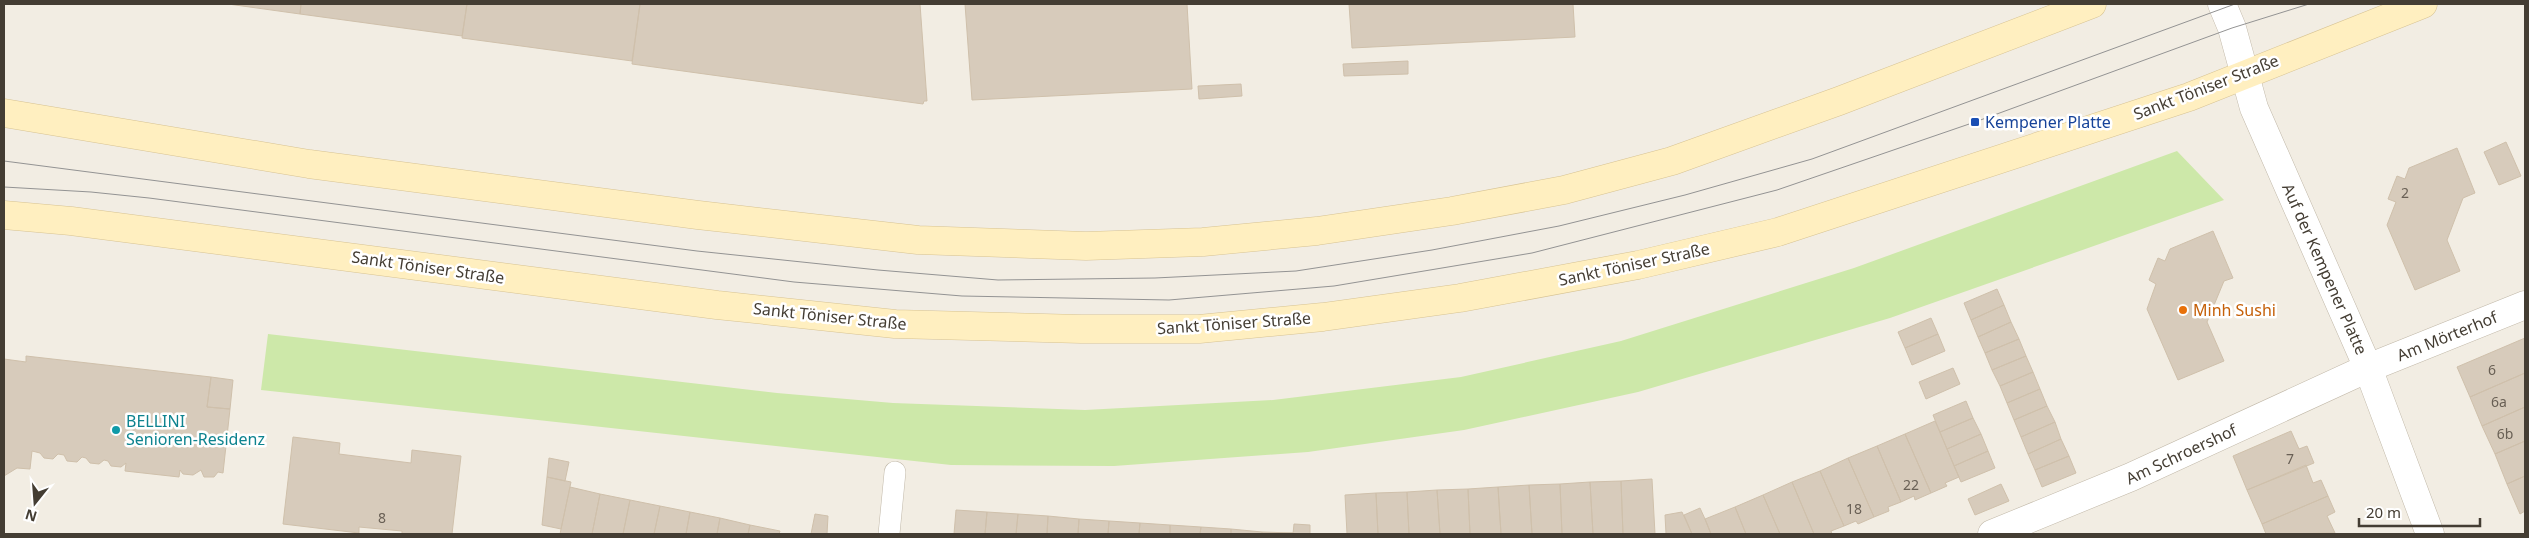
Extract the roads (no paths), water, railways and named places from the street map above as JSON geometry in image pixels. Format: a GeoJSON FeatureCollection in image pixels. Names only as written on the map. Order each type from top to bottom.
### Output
{"type":"FeatureCollection","features":[{"type":"Feature","properties":{"kind":"main road"},"geometry":{"type":"LineString","coordinates":[[4,113],[309,164],[679,213],[918,240],[1086,246],[1203,242],[1317,231],[1452,211],[1564,190],[1672,161],[1839,101],[2092,4]]}},
{"type":"Feature","properties":{"kind":"main road","name":"Sankt Töniser Straße"},"geometry":{"type":"LineString","coordinates":[[4,215],[71,221],[717,305],[895,324],[1082,329],[1199,329],[1323,317],[1460,298],[1638,265],[1778,232],[2189,97],[2423,4]]}},
{"type":"Feature","properties":{"kind":"street","name":"Auf der Kempener Platte"},"geometry":{"type":"LineString","coordinates":[[2222,4],[2254,108],[2368,368],[2430,534]]}},
{"type":"Feature","properties":{"kind":"street","name":"Am Mörterhof"},"geometry":{"type":"LineString","coordinates":[[2368,368],[2525,305]]}},
{"type":"Feature","properties":{"kind":"street","name":"Am Schroershof"},"geometry":{"type":"LineString","coordinates":[[1992,534],[2131,477],[2368,368]]}},
{"type":"Feature","properties":{"kind":"lane"},"geometry":{"type":"LineString","coordinates":[[889,534],[895,472]]}},
{"type":"Feature","properties":{"kind":"tram line"},"geometry":{"type":"LineString","coordinates":[[4,161],[697,251],[878,270],[998,280],[1155,278],[1296,271],[1432,250],[1559,226],[1685,195],[1812,159],[2235,4]]}},
{"type":"Feature","properties":{"kind":"tram line"},"geometry":{"type":"LineString","coordinates":[[4,187],[91,192],[149,198],[794,282],[962,296],[1169,300],[1334,286],[1532,253],[1777,190],[1975,122],[2232,28],[2309,4]]}},
{"type":"Feature","properties":{"kind":"place","name":"Kempener Platte"},"geometry":{"type":"Point","coordinates":[1975,122]}},
{"type":"Feature","properties":{"kind":"place","name":"Minh Sushi"},"geometry":{"type":"Point","coordinates":[2183,310]}},
{"type":"Feature","properties":{"kind":"place","name":"BELLINI Senioren-Residenz"},"geometry":{"type":"Point","coordinates":[116,430]}}]}
